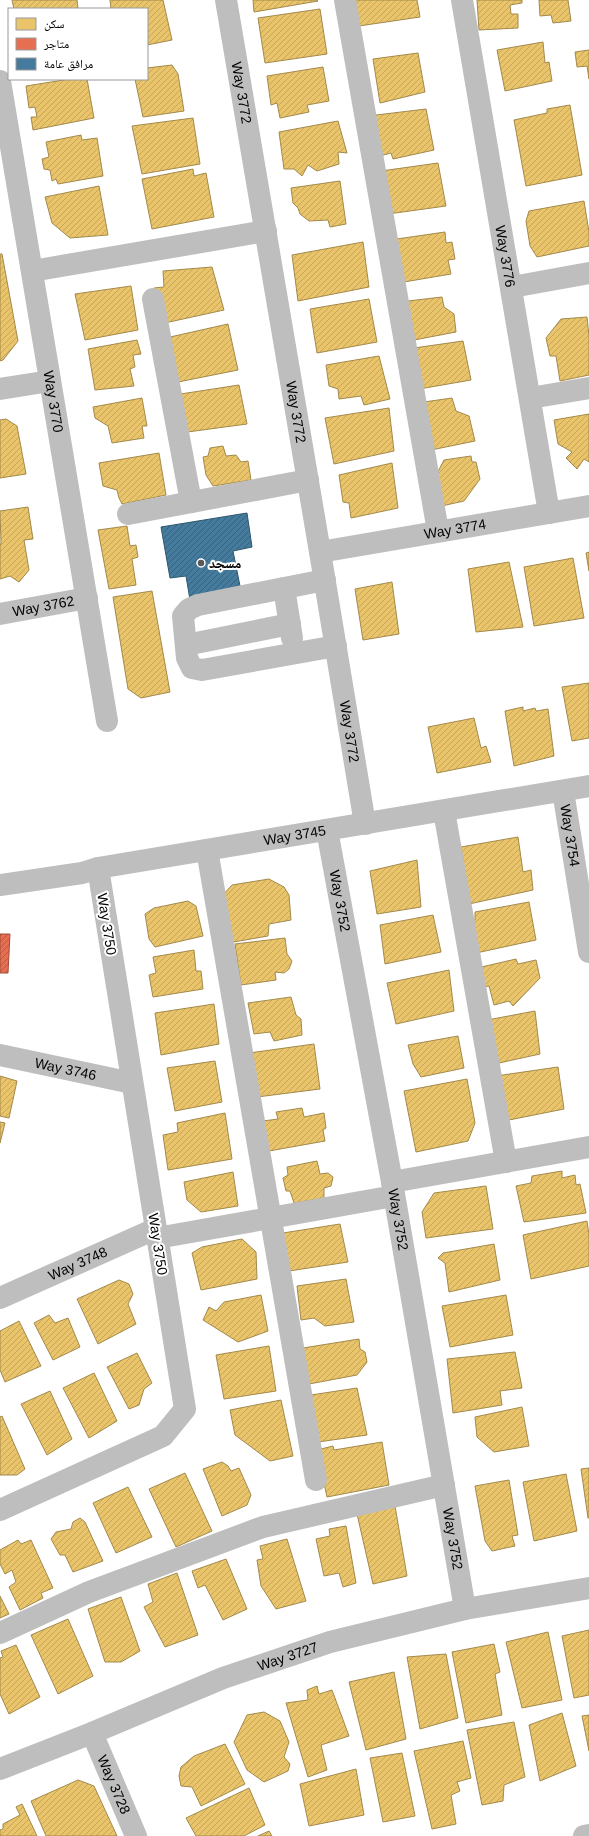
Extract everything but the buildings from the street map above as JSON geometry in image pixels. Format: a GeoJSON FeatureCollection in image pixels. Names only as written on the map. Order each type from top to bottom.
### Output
{"type":"FeatureCollection","features":[{"type":"Feature","properties":{"kind":"street","name":"Way 3772"},"geometry":{"type":"LineString","coordinates":[[226,0],[365,824]]}},
{"type":"Feature","properties":{"kind":"street"},"geometry":{"type":"LineString","coordinates":[[345,0],[438,531]]}},
{"type":"Feature","properties":{"kind":"street","name":"Way 3776"},"geometry":{"type":"LineString","coordinates":[[462,0],[512,287],[549,513]]}},
{"type":"Feature","properties":{"kind":"street","name":"Way 3770"},"geometry":{"type":"LineString","coordinates":[[0,81],[7,166],[32,271],[108,721]]}},
{"type":"Feature","properties":{"kind":"street"},"geometry":{"type":"LineString","coordinates":[[32,271],[266,231]]}},
{"type":"Feature","properties":{"kind":"street"},"geometry":{"type":"LineString","coordinates":[[512,287],[589,272]]}},
{"type":"Feature","properties":{"kind":"street"},"geometry":{"type":"LineString","coordinates":[[153,299],[191,502]]}},
{"type":"Feature","properties":{"kind":"street"},"geometry":{"type":"LineString","coordinates":[[0,390],[50,381]]}},
{"type":"Feature","properties":{"kind":"street"},"geometry":{"type":"LineString","coordinates":[[530,398],[589,388]]}},
{"type":"Feature","properties":{"kind":"street"},"geometry":{"type":"LineString","coordinates":[[128,514],[308,480]]}},
{"type":"Feature","properties":{"kind":"street","name":"Way 3774"},"geometry":{"type":"LineString","coordinates":[[320,552],[589,506]]}},
{"type":"Feature","properties":{"kind":"street"},"geometry":{"type":"LineString","coordinates":[[325,580],[198,605],[189,609],[183,616],[187,658],[192,668],[202,670],[336,646]]}},
{"type":"Feature","properties":{"kind":"street"},"geometry":{"type":"LineString","coordinates":[[284,588],[295,654]]}},
{"type":"Feature","properties":{"kind":"street","name":"Way 3762"},"geometry":{"type":"LineString","coordinates":[[0,614],[87,598]]}},
{"type":"Feature","properties":{"kind":"street"},"geometry":{"type":"LineString","coordinates":[[186,645],[290,624]]}},
{"type":"Feature","properties":{"kind":"street","name":"Way 3745"},"geometry":{"type":"LineString","coordinates":[[0,885],[82,873],[98,868],[589,786]]}},
{"type":"Feature","properties":{"kind":"street","name":"Way 3754"},"geometry":{"type":"LineString","coordinates":[[563,791],[589,952]]}},
{"type":"Feature","properties":{"kind":"street"},"geometry":{"type":"LineString","coordinates":[[444,811],[506,1162]]}},
{"type":"Feature","properties":{"kind":"street","name":"Way 3752"},"geometry":{"type":"LineString","coordinates":[[327,830],[393,1189],[465,1609]]}},
{"type":"Feature","properties":{"kind":"street"},"geometry":{"type":"LineString","coordinates":[[207,850],[316,1480]]}},
{"type":"Feature","properties":{"kind":"street","name":"Way 3750"},"geometry":{"type":"LineString","coordinates":[[0,1510],[163,1436],[185,1409],[98,868]]}},
{"type":"Feature","properties":{"kind":"street","name":"Way 3746"},"geometry":{"type":"LineString","coordinates":[[0,1055],[132,1083]]}},
{"type":"Feature","properties":{"kind":"street","name":"Way 3748"},"geometry":{"type":"LineString","coordinates":[[0,1298],[156,1233],[271,1218],[506,1162],[589,1147]]}},
{"type":"Feature","properties":{"kind":"street"},"geometry":{"type":"LineString","coordinates":[[0,1633],[89,1592],[263,1527],[444,1485]]}},
{"type":"Feature","properties":{"kind":"street","name":"Way 3727"},"geometry":{"type":"LineString","coordinates":[[0,1768],[92,1733],[223,1678],[330,1642],[465,1609],[589,1588]]}},
{"type":"Feature","properties":{"kind":"street","name":"Way 3728"},"geometry":{"type":"LineString","coordinates":[[92,1733],[136,1836]]}},
{"type":"Feature","properties":{"kind":"street"},"geometry":{"type":"LineString","coordinates":[[584,1836],[589,1835]]}},
{"type":"Feature","properties":{"kind":"place","name":"مسجد"},"geometry":{"type":"Point","coordinates":[201,563]}}]}
